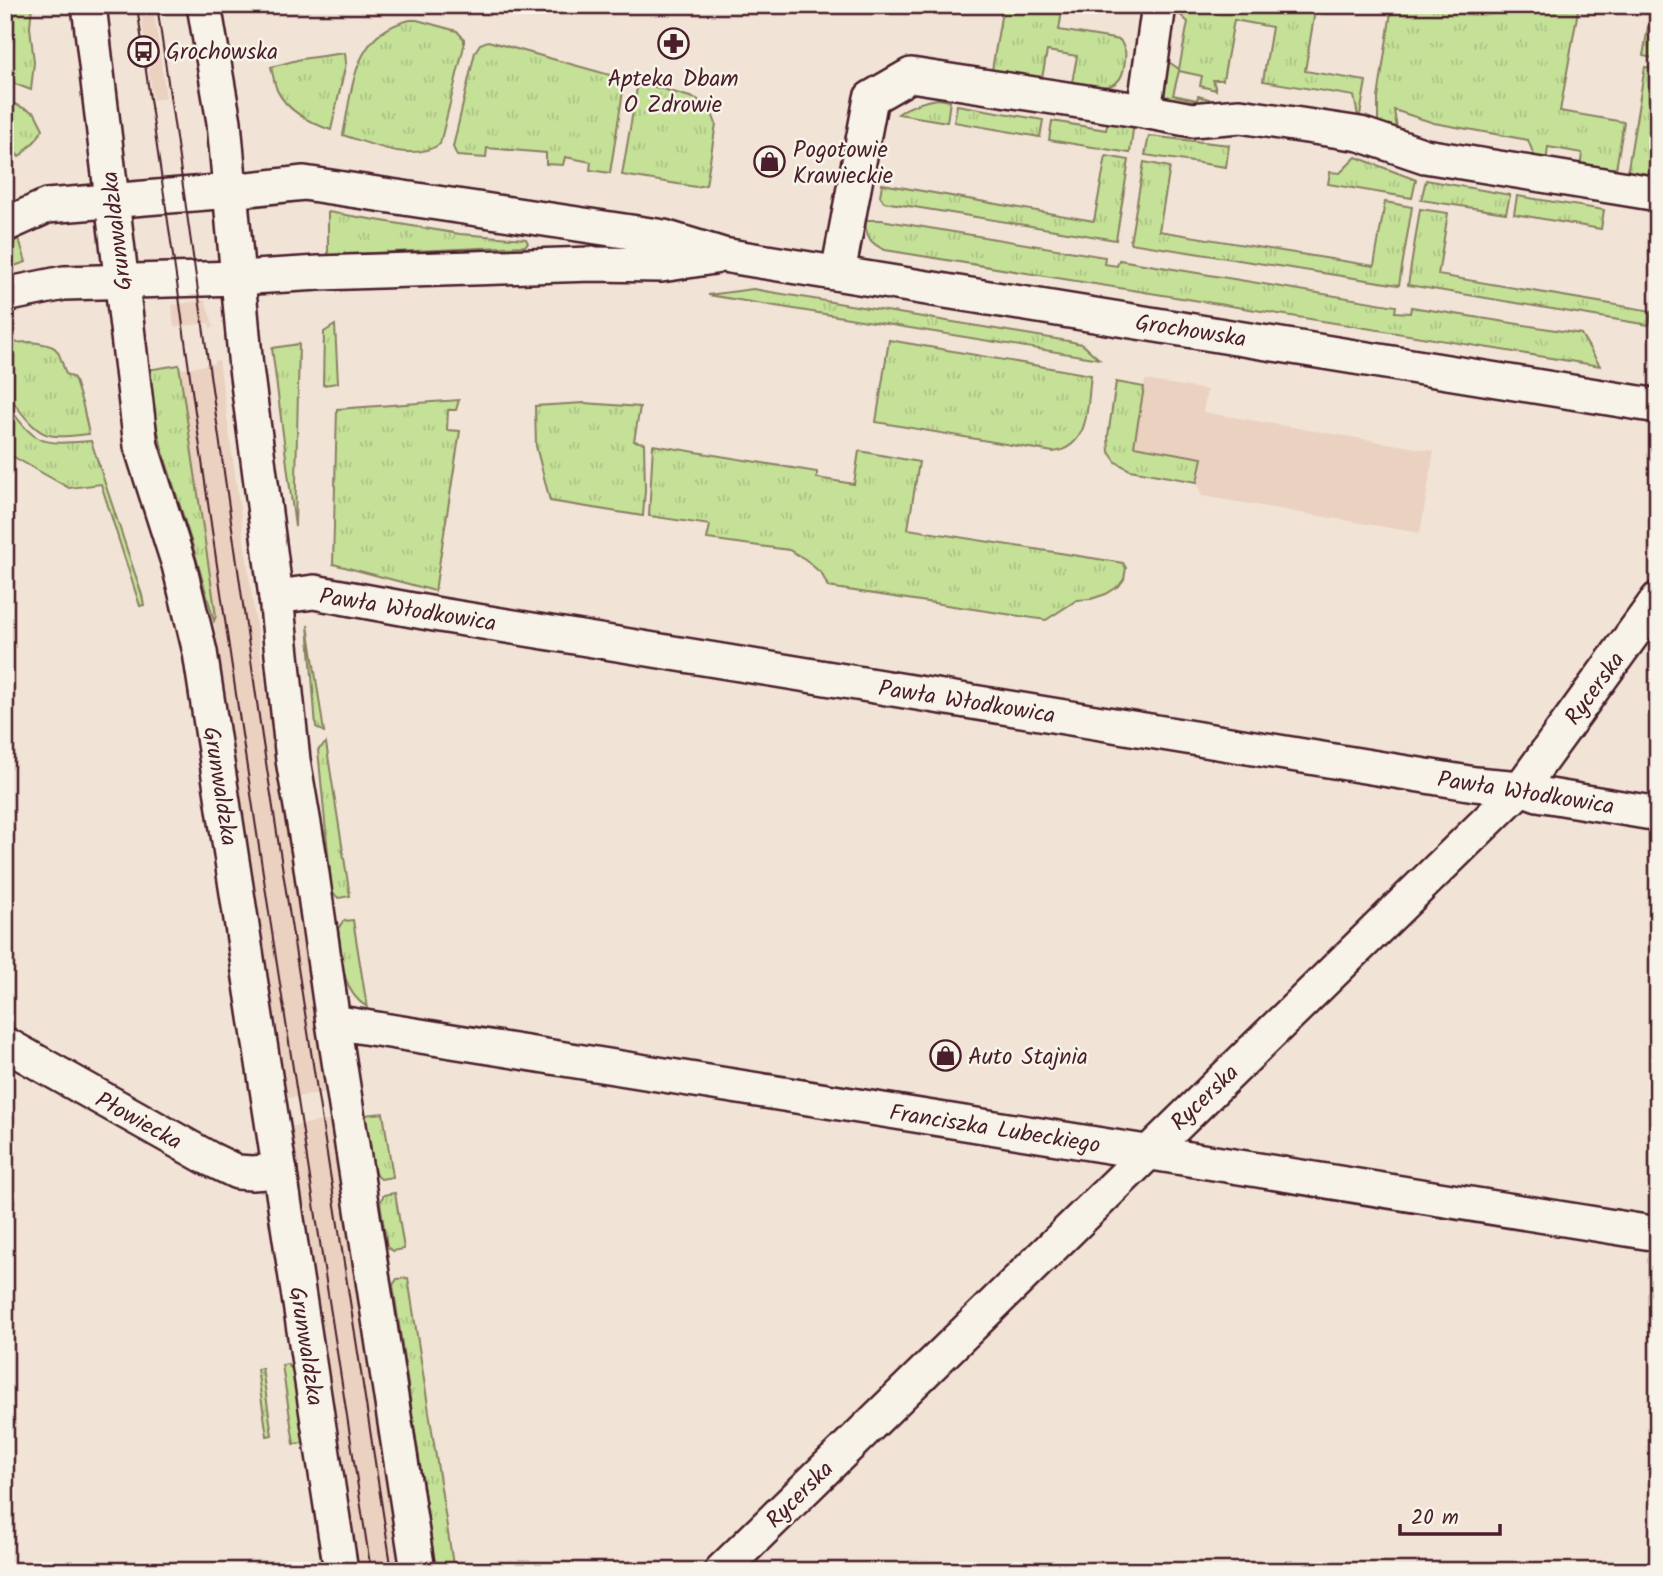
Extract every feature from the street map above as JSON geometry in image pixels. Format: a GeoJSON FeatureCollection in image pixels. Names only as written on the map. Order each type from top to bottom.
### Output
{"type":"FeatureCollection","features":[{"type":"Feature","properties":{"kind":"street","name":"Grunwaldzka"},"geometry":{"type":"LineString","coordinates":[[89,5],[141,446],[180,565],[200,652],[341,1571]]}},
{"type":"Feature","properties":{"kind":"street"},"geometry":{"type":"LineString","coordinates":[[204,5],[222,106],[246,368],[276,597],[293,760],[418,1571]]}},
{"type":"Feature","properties":{"kind":"street"},"geometry":{"type":"LineString","coordinates":[[1143,111],[1159,5]]}},
{"type":"Feature","properties":{"kind":"street"},"geometry":{"type":"LineString","coordinates":[[838,273],[871,97],[911,75],[1192,120],[1240,116],[1360,134],[1425,156],[1658,194]]}},
{"type":"Feature","properties":{"kind":"street","name":"Grochowska"},"geometry":{"type":"LineString","coordinates":[[5,225],[47,206],[304,183],[664,237],[723,255],[1657,404]]}},
{"type":"Feature","properties":{"kind":"street","name":"Grochowska"},"geometry":{"type":"LineString","coordinates":[[5,295],[64,283],[592,264],[661,265],[723,255]]}},
{"type":"Feature","properties":{"kind":"street","name":"Pawła Włodkowica"},"geometry":{"type":"LineString","coordinates":[[276,597],[314,592],[440,615],[1475,784],[1521,788],[1538,794],[1658,814]]}},
{"type":"Feature","properties":{"kind":"street","name":"Rycerska"},"geometry":{"type":"LineString","coordinates":[[721,1571],[1521,788],[1658,599]]}},
{"type":"Feature","properties":{"kind":"street","name":"Franciszka Lubeckiego"},"geometry":{"type":"LineString","coordinates":[[332,1022],[1658,1234]]}},
{"type":"Feature","properties":{"kind":"street","name":"Płowiecka"},"geometry":{"type":"LineString","coordinates":[[5,1044],[237,1172],[280,1171]]}},
{"type":"Feature","properties":{"kind":"shaded area"},"geometry":{"type":"Polygon","coordinates":[[[140,5],[153,5],[166,98],[153,100],[140,5]]]}},
{"type":"Feature","properties":{"kind":"shaded area"},"geometry":{"type":"Polygon","coordinates":[[[205,300],[214,327],[210,328],[209,323],[174,327],[172,305],[205,300]]]}},
{"type":"Feature","properties":{"kind":"shaded area"},"geometry":{"type":"Polygon","coordinates":[[[219,360],[327,1092],[288,1098],[214,621],[216,616],[180,369],[214,364],[214,361],[219,360]]]}},
{"type":"Feature","properties":{"kind":"shaded area"},"geometry":{"type":"Polygon","coordinates":[[[1145,380],[1207,390],[1203,412],[1434,451],[1420,533],[1202,496],[1197,482],[1202,458],[1134,446],[1145,380]]]}},
{"type":"Feature","properties":{"kind":"shaded area"},"geometry":{"type":"Polygon","coordinates":[[[331,1120],[400,1571],[361,1571],[292,1126],[331,1120]]]}},
{"type":"Feature","properties":{"kind":"green space"},"geometry":{"type":"Polygon","coordinates":[[[5,5],[32,5],[30,27],[34,62],[31,90],[5,80],[5,5]]]}},
{"type":"Feature","properties":{"kind":"green space"},"geometry":{"type":"Polygon","coordinates":[[[1003,5],[1063,5],[1059,30],[1120,40],[1125,53],[1121,76],[1117,82],[1104,87],[1072,83],[1077,56],[1047,51],[1042,78],[992,70],[1003,5]]]}},
{"type":"Feature","properties":{"kind":"green space"},"geometry":{"type":"Polygon","coordinates":[[[1170,5],[1316,5],[1305,71],[1366,81],[1359,121],[1354,96],[1263,81],[1272,27],[1234,20],[1223,80],[1213,80],[1216,90],[1200,86],[1202,76],[1179,71],[1173,95],[1197,100],[1198,96],[1209,99],[1207,108],[1171,106],[1159,95],[1156,53],[1179,69],[1188,22],[1170,5]]]}},
{"type":"Feature","properties":{"kind":"green space"},"geometry":{"type":"Polygon","coordinates":[[[1392,5],[1579,5],[1560,111],[1624,122],[1615,175],[1580,169],[1582,153],[1548,147],[1546,164],[1537,163],[1528,140],[1434,123],[1394,110],[1398,135],[1378,128],[1378,98],[1392,5]]]}},
{"type":"Feature","properties":{"kind":"green space"},"geometry":{"type":"Polygon","coordinates":[[[410,20],[457,31],[464,39],[440,144],[417,152],[405,152],[343,135],[354,81],[366,49],[391,27],[410,20]]]}},
{"type":"Feature","properties":{"kind":"green space"},"geometry":{"type":"Polygon","coordinates":[[[1648,27],[1658,29],[1658,59],[1643,56],[1648,27]]]}},
{"type":"Feature","properties":{"kind":"green space"},"geometry":{"type":"Polygon","coordinates":[[[488,41],[621,78],[624,85],[610,173],[590,170],[591,162],[565,157],[563,165],[546,164],[546,153],[487,148],[486,158],[457,156],[453,147],[475,52],[480,44],[488,41]]]}},
{"type":"Feature","properties":{"kind":"green space"},"geometry":{"type":"Polygon","coordinates":[[[345,53],[346,63],[331,130],[307,120],[286,104],[277,90],[271,67],[301,59],[345,53]]]}},
{"type":"Feature","properties":{"kind":"green space"},"geometry":{"type":"Polygon","coordinates":[[[1645,67],[1658,69],[1658,184],[1626,180],[1645,67]]]}},
{"type":"Feature","properties":{"kind":"green space"},"geometry":{"type":"Polygon","coordinates":[[[645,84],[697,99],[713,116],[716,124],[706,185],[696,187],[622,175],[637,88],[645,84]]]}},
{"type":"Feature","properties":{"kind":"green space"},"geometry":{"type":"Polygon","coordinates":[[[938,99],[950,101],[947,122],[898,114],[917,104],[938,99]]]}},
{"type":"Feature","properties":{"kind":"green space"},"geometry":{"type":"Polygon","coordinates":[[[5,100],[35,113],[43,129],[19,157],[5,139],[5,100]]]}},
{"type":"Feature","properties":{"kind":"green space"},"geometry":{"type":"Polygon","coordinates":[[[957,105],[1043,120],[1040,137],[954,122],[957,105]]]}},
{"type":"Feature","properties":{"kind":"green space"},"geometry":{"type":"Polygon","coordinates":[[[1109,117],[1134,122],[1130,153],[1049,140],[1052,121],[1106,130],[1109,117]]]}},
{"type":"Feature","properties":{"kind":"green space"},"geometry":{"type":"Polygon","coordinates":[[[1149,136],[1229,145],[1226,167],[1145,155],[1149,136]]]}},
{"type":"Feature","properties":{"kind":"green space"},"geometry":{"type":"Polygon","coordinates":[[[1106,156],[1129,160],[1116,240],[884,202],[880,196],[882,184],[1094,221],[1106,156]]]}},
{"type":"Feature","properties":{"kind":"green space"},"geometry":{"type":"Polygon","coordinates":[[[1356,157],[1416,180],[1412,198],[1328,184],[1330,172],[1340,173],[1356,157]]]}},
{"type":"Feature","properties":{"kind":"green space"},"geometry":{"type":"Polygon","coordinates":[[[1144,162],[1170,167],[1159,231],[1374,266],[1385,202],[1412,207],[1399,285],[1130,243],[1144,162]]]}},
{"type":"Feature","properties":{"kind":"green space"},"geometry":{"type":"Polygon","coordinates":[[[1426,180],[1510,195],[1506,213],[1421,200],[1426,180]]]}},
{"type":"Feature","properties":{"kind":"green space"},"geometry":{"type":"Polygon","coordinates":[[[1517,196],[1604,210],[1601,229],[1514,214],[1517,196]]]}},
{"type":"Feature","properties":{"kind":"green space"},"geometry":{"type":"Polygon","coordinates":[[[1420,209],[1448,213],[1438,275],[1652,311],[1649,325],[1408,285],[1420,209]]]}},
{"type":"Feature","properties":{"kind":"green space"},"geometry":{"type":"Polygon","coordinates":[[[328,212],[460,234],[526,239],[528,243],[525,246],[328,255],[328,212]]]}},
{"type":"Feature","properties":{"kind":"green space"},"geometry":{"type":"Polygon","coordinates":[[[865,220],[881,220],[1105,257],[1104,264],[1117,266],[1119,260],[1396,306],[1395,312],[1410,313],[1411,307],[1581,334],[1600,366],[885,250],[869,238],[865,220]]]}},
{"type":"Feature","properties":{"kind":"green space"},"geometry":{"type":"Polygon","coordinates":[[[19,239],[26,262],[5,269],[5,245],[19,239]]]}},
{"type":"Feature","properties":{"kind":"green space"},"geometry":{"type":"Polygon","coordinates":[[[753,289],[1068,341],[1082,344],[1099,359],[708,295],[753,289]]]}},
{"type":"Feature","properties":{"kind":"green space"},"geometry":{"type":"Polygon","coordinates":[[[335,325],[338,383],[323,385],[324,332],[335,325]]]}},
{"type":"Feature","properties":{"kind":"green space"},"geometry":{"type":"Polygon","coordinates":[[[889,340],[1091,375],[1087,411],[1081,433],[1074,442],[1053,452],[876,422],[889,340]]]}},
{"type":"Feature","properties":{"kind":"green space"},"geometry":{"type":"Polygon","coordinates":[[[31,342],[56,349],[66,374],[74,378],[89,434],[55,436],[41,432],[8,396],[4,383],[5,343],[31,342]]]}},
{"type":"Feature","properties":{"kind":"green space"},"geometry":{"type":"Polygon","coordinates":[[[299,344],[295,527],[272,348],[299,344]]]}},
{"type":"Feature","properties":{"kind":"green space"},"geometry":{"type":"Polygon","coordinates":[[[179,365],[216,616],[214,621],[162,449],[151,400],[147,370],[179,365]]]}},
{"type":"Feature","properties":{"kind":"green space"},"geometry":{"type":"Polygon","coordinates":[[[1116,382],[1144,387],[1134,446],[1202,458],[1197,482],[1130,470],[1116,462],[1109,452],[1108,436],[1116,382]]]}},
{"type":"Feature","properties":{"kind":"green space"},"geometry":{"type":"Polygon","coordinates":[[[459,400],[456,410],[448,410],[447,430],[460,431],[435,591],[333,564],[337,409],[459,400]]]}},
{"type":"Feature","properties":{"kind":"green space"},"geometry":{"type":"Polygon","coordinates":[[[5,402],[24,427],[40,439],[60,443],[91,441],[144,605],[140,606],[101,484],[69,488],[5,452],[5,402]]]}},
{"type":"Feature","properties":{"kind":"green space"},"geometry":{"type":"Polygon","coordinates":[[[584,403],[640,407],[634,441],[644,443],[643,516],[550,501],[536,446],[535,406],[584,403]]]}},
{"type":"Feature","properties":{"kind":"green space"},"geometry":{"type":"Polygon","coordinates":[[[653,445],[817,472],[817,478],[854,484],[859,451],[919,462],[908,529],[1123,563],[1126,568],[1124,579],[1119,586],[1106,594],[1077,600],[1046,620],[828,587],[822,574],[805,559],[789,550],[707,539],[710,525],[649,516],[653,445]]]}},
{"type":"Feature","properties":{"kind":"green space"},"geometry":{"type":"Polygon","coordinates":[[[308,625],[324,732],[316,727],[308,625]]]}},
{"type":"Feature","properties":{"kind":"green space"},"geometry":{"type":"Polygon","coordinates":[[[326,743],[350,896],[339,898],[332,893],[318,750],[326,743]]]}},
{"type":"Feature","properties":{"kind":"green space"},"geometry":{"type":"Polygon","coordinates":[[[353,920],[367,1007],[352,992],[342,961],[338,929],[343,921],[353,920]]]}},
{"type":"Feature","properties":{"kind":"green space"},"geometry":{"type":"Polygon","coordinates":[[[383,1113],[393,1177],[381,1179],[375,1174],[365,1115],[383,1113]]]}},
{"type":"Feature","properties":{"kind":"green space"},"geometry":{"type":"Polygon","coordinates":[[[395,1193],[404,1249],[393,1251],[387,1247],[380,1202],[384,1195],[395,1193]]]}},
{"type":"Feature","properties":{"kind":"green space"},"geometry":{"type":"Polygon","coordinates":[[[408,1278],[454,1571],[436,1571],[393,1285],[397,1279],[408,1278]]]}},
{"type":"Feature","properties":{"kind":"green space"},"geometry":{"type":"Polygon","coordinates":[[[287,1364],[293,1370],[304,1443],[294,1444],[282,1365],[287,1364]]]}},
{"type":"Feature","properties":{"kind":"green space"},"geometry":{"type":"Polygon","coordinates":[[[262,1368],[272,1435],[267,1436],[257,1369],[262,1368]]]}},
{"type":"Feature","properties":{"kind":"tram line"},"geometry":{"type":"LineString","coordinates":[[137,5],[249,780],[371,1571]]}},
{"type":"Feature","properties":{"kind":"tram line"},"geometry":{"type":"LineString","coordinates":[[157,5],[262,737],[392,1571]]}},
{"type":"Feature","properties":{"kind":"place","name":"Apteka Dbam O Zdrowie"},"geometry":{"type":"Point","coordinates":[673,44]}},
{"type":"Feature","properties":{"kind":"place","name":"Grochowska"},"geometry":{"type":"Point","coordinates":[143,51]}},
{"type":"Feature","properties":{"kind":"place","name":"Pogotowie Krawieckie"},"geometry":{"type":"Point","coordinates":[770,162]}},
{"type":"Feature","properties":{"kind":"place","name":"Auto Stajnia"},"geometry":{"type":"Point","coordinates":[945,1056]}}]}
